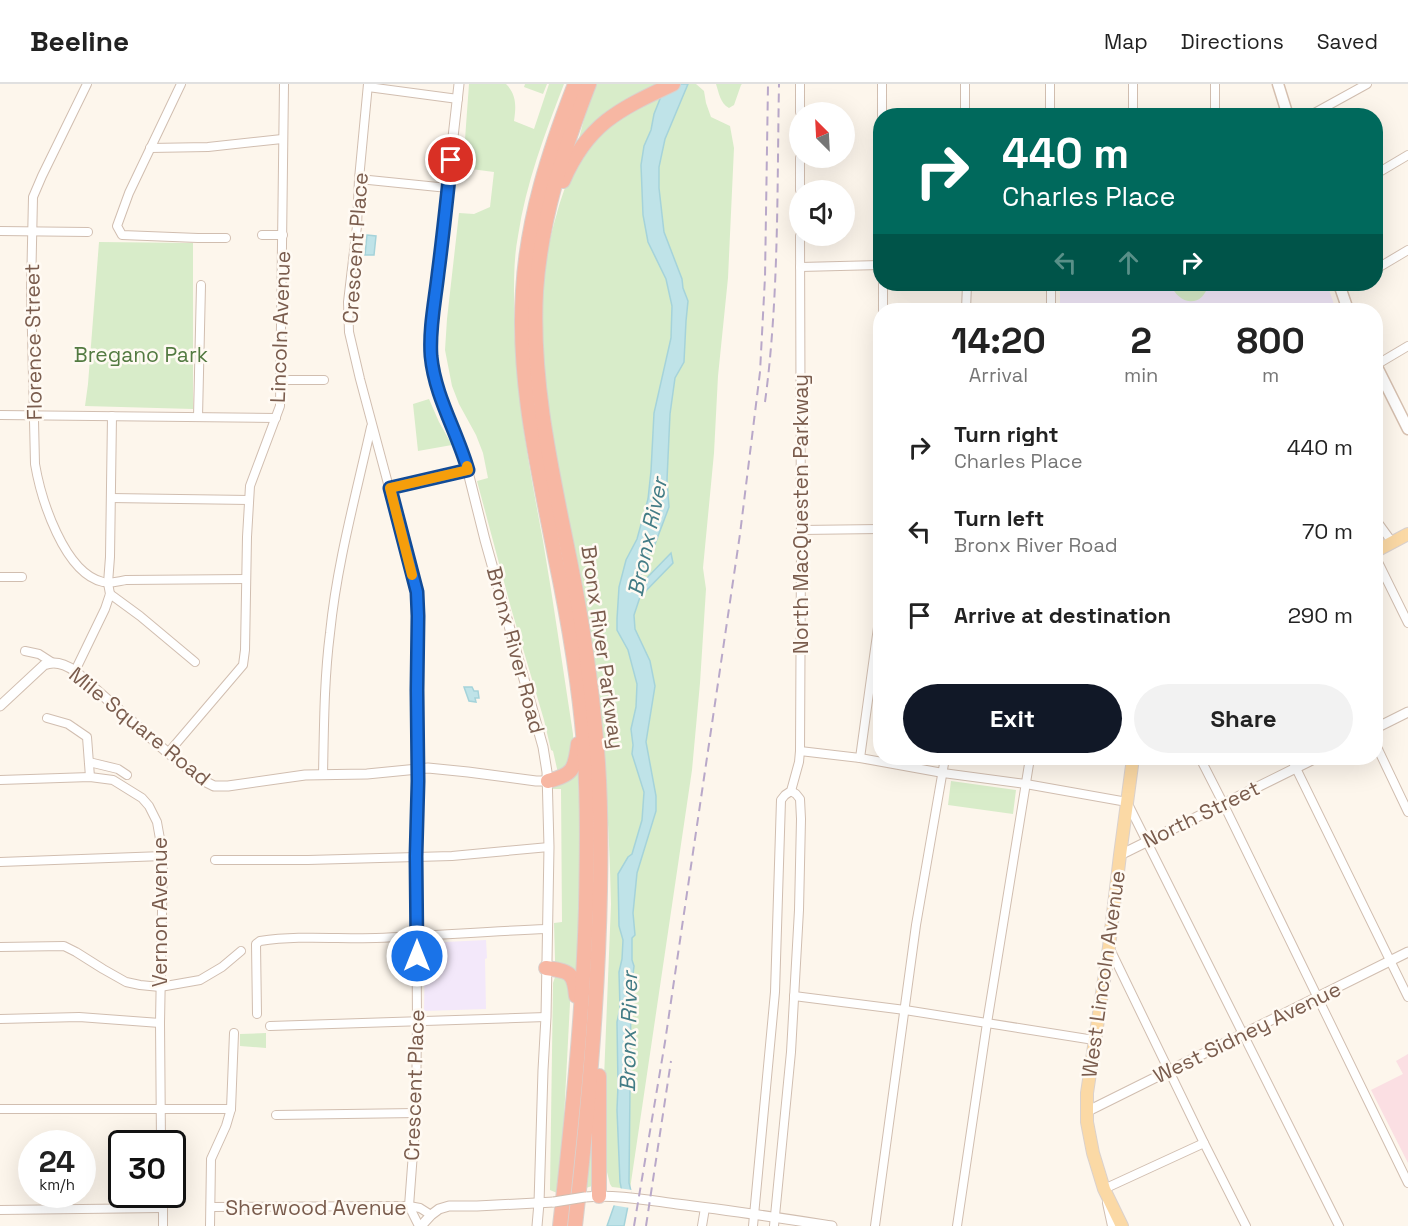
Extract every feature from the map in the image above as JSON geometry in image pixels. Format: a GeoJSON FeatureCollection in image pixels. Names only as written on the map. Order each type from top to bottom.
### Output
{"type":"FeatureCollection","features":[{"type":"Feature","properties":{"kind":"highway","name":"Bronx River Parkway"},"geometry":{"type":"LineString","coordinates":[[560,1226],[580,1035],[585,945],[586,778],[581,719],[565,605],[534,448],[525,384],[522,334],[524,276],[534,210],[554,140],[575,84]]}},
{"type":"Feature","properties":{"kind":"highway","name":"Bronx River Parkway"},"geometry":{"type":"LineString","coordinates":[[575,1226],[594,1031],[600,873],[598,768],[594,714],[583,629],[549,457],[538,380],[535,308],[538,269],[550,199],[589,84]]}},
{"type":"Feature","properties":{"kind":"highway"},"geometry":{"type":"LineString","coordinates":[[545,224],[572,162],[588,138],[600,125],[619,111],[673,84]]}},
{"type":"Feature","properties":{"kind":"highway"},"geometry":{"type":"LineString","coordinates":[[548,781],[565,776],[572,770],[576,759],[581,719]]}},
{"type":"Feature","properties":{"kind":"highway"},"geometry":{"type":"LineString","coordinates":[[546,968],[566,971],[574,978],[580,1035]]}},
{"type":"Feature","properties":{"kind":"highway"},"geometry":{"type":"LineString","coordinates":[[594,1031],[599,1083],[599,1197]]}},
{"type":"Feature","properties":{"kind":"main road"},"geometry":{"type":"LineString","coordinates":[[1278,84],[1286,108]]}},
{"type":"Feature","properties":{"kind":"main road"},"geometry":{"type":"LineString","coordinates":[[1383,379],[1408,429]]}},
{"type":"Feature","properties":{"kind":"main road"},"geometry":{"type":"LineString","coordinates":[[1383,547],[1408,534]]}},
{"type":"Feature","properties":{"kind":"main road","name":"West Lincoln Avenue"},"geometry":{"type":"LineString","coordinates":[[1122,1226],[1104,1190],[1093,1153],[1086,1112],[1132,765]]}},
{"type":"Feature","properties":{"kind":"street","name":"Florence Street"},"geometry":{"type":"LineString","coordinates":[[87,84],[33,197],[31,290],[35,465],[38,485],[66,550],[82,570],[96,580],[108,583]]}},
{"type":"Feature","properties":{"kind":"street"},"geometry":{"type":"LineString","coordinates":[[181,84],[129,193],[117,226],[122,235],[226,238]]}},
{"type":"Feature","properties":{"kind":"street","name":"Lincoln Avenue"},"geometry":{"type":"LineString","coordinates":[[168,753],[243,665],[250,486],[280,406],[284,84]]}},
{"type":"Feature","properties":{"kind":"street","name":"Bronx River Road"},"geometry":{"type":"LineString","coordinates":[[459,84],[432,323],[431,356],[441,399],[468,470],[485,540],[543,747],[548,781],[546,1017],[537,1226]]}},
{"type":"Feature","properties":{"kind":"street"},"geometry":{"type":"LineString","coordinates":[[800,84],[800,102]]}},
{"type":"Feature","properties":{"kind":"street"},"geometry":{"type":"LineString","coordinates":[[882,84],[882,108]]}},
{"type":"Feature","properties":{"kind":"street"},"geometry":{"type":"LineString","coordinates":[[965,84],[965,108]]}},
{"type":"Feature","properties":{"kind":"street"},"geometry":{"type":"LineString","coordinates":[[1050,84],[1050,108]]}},
{"type":"Feature","properties":{"kind":"street"},"geometry":{"type":"LineString","coordinates":[[1133,84],[1133,108]]}},
{"type":"Feature","properties":{"kind":"street"},"geometry":{"type":"LineString","coordinates":[[1215,84],[1215,108]]}},
{"type":"Feature","properties":{"kind":"street"},"geometry":{"type":"LineString","coordinates":[[1324,108],[1367,84]]}},
{"type":"Feature","properties":{"kind":"street"},"geometry":{"type":"LineString","coordinates":[[368,86],[458,99]]}},
{"type":"Feature","properties":{"kind":"street","name":"Crescent Place"},"geometry":{"type":"LineString","coordinates":[[368,86],[357,226],[348,302],[349,332],[417,592],[418,616],[416,1113],[409,1206]]}},
{"type":"Feature","properties":{"kind":"street"},"geometry":{"type":"LineString","coordinates":[[150,148],[208,147],[282,139]]}},
{"type":"Feature","properties":{"kind":"street"},"geometry":{"type":"LineString","coordinates":[[1383,170],[1408,155]]}},
{"type":"Feature","properties":{"kind":"street"},"geometry":{"type":"LineString","coordinates":[[359,179],[448,188]]}},
{"type":"Feature","properties":{"kind":"street"},"geometry":{"type":"LineString","coordinates":[[0,231],[88,232]]}},
{"type":"Feature","properties":{"kind":"street"},"geometry":{"type":"LineString","coordinates":[[262,235],[283,235]]}},
{"type":"Feature","properties":{"kind":"street","name":"North MacQuesten Parkway"},"geometry":{"type":"LineString","coordinates":[[753,1226],[775,992],[780,807],[781,800],[791,791],[800,751],[800,246]]}},
{"type":"Feature","properties":{"kind":"street"},"geometry":{"type":"LineString","coordinates":[[1383,265],[1408,250]]}},
{"type":"Feature","properties":{"kind":"street"},"geometry":{"type":"LineString","coordinates":[[800,267],[873,265]]}},
{"type":"Feature","properties":{"kind":"street"},"geometry":{"type":"LineString","coordinates":[[198,417],[201,285]]}},
{"type":"Feature","properties":{"kind":"street"},"geometry":{"type":"LineString","coordinates":[[1383,361],[1408,346]]}},
{"type":"Feature","properties":{"kind":"street"},"geometry":{"type":"LineString","coordinates":[[280,380],[324,380]]}},
{"type":"Feature","properties":{"kind":"street"},"geometry":{"type":"LineString","coordinates":[[0,415],[276,418]]}},
{"type":"Feature","properties":{"kind":"street"},"geometry":{"type":"LineString","coordinates":[[75,671],[110,594],[108,583],[112,416]]}},
{"type":"Feature","properties":{"kind":"street"},"geometry":{"type":"LineString","coordinates":[[323,775],[324,707],[330,632],[341,561],[372,424]]}},
{"type":"Feature","properties":{"kind":"street"},"geometry":{"type":"LineString","coordinates":[[390,488],[468,470]]}},
{"type":"Feature","properties":{"kind":"street"},"geometry":{"type":"LineString","coordinates":[[111,498],[249,500]]}},
{"type":"Feature","properties":{"kind":"street"},"geometry":{"type":"LineString","coordinates":[[801,530],[873,529]]}},
{"type":"Feature","properties":{"kind":"street"},"geometry":{"type":"LineString","coordinates":[[1383,530],[1392,542]]}},
{"type":"Feature","properties":{"kind":"street"},"geometry":{"type":"LineString","coordinates":[[1383,572],[1408,623]]}},
{"type":"Feature","properties":{"kind":"street"},"geometry":{"type":"LineString","coordinates":[[0,577],[22,577]]}},
{"type":"Feature","properties":{"kind":"street"},"geometry":{"type":"LineString","coordinates":[[108,583],[126,580],[246,579]]}},
{"type":"Feature","properties":{"kind":"street"},"geometry":{"type":"LineString","coordinates":[[110,594],[195,662]]}},
{"type":"Feature","properties":{"kind":"street"},"geometry":{"type":"LineString","coordinates":[[26,651],[39,654],[53,663]]}},
{"type":"Feature","properties":{"kind":"street","name":"Mile Square Road"},"geometry":{"type":"LineString","coordinates":[[0,706],[41,667],[53,663],[63,664],[75,671],[200,779],[214,786],[286,777],[367,774],[418,769],[548,781]]}},
{"type":"Feature","properties":{"kind":"street"},"geometry":{"type":"LineString","coordinates":[[860,758],[873,664]]}},
{"type":"Feature","properties":{"kind":"street"},"geometry":{"type":"LineString","coordinates":[[1383,724],[1408,712]]}},
{"type":"Feature","properties":{"kind":"street"},"geometry":{"type":"LineString","coordinates":[[47,718],[68,724],[87,737],[90,777]]}},
{"type":"Feature","properties":{"kind":"street"},"geometry":{"type":"LineString","coordinates":[[800,751],[873,760]]}},
{"type":"Feature","properties":{"kind":"street"},"geometry":{"type":"LineString","coordinates":[[1383,760],[1408,812]]}},
{"type":"Feature","properties":{"kind":"street"},"geometry":{"type":"LineString","coordinates":[[89,762],[118,769],[127,775]]}},
{"type":"Feature","properties":{"kind":"street"},"geometry":{"type":"LineString","coordinates":[[899,765],[1127,802],[1340,1226]]}},
{"type":"Feature","properties":{"kind":"street"},"geometry":{"type":"LineString","coordinates":[[875,1226],[916,925],[944,765]]}},
{"type":"Feature","properties":{"kind":"street"},"geometry":{"type":"LineString","coordinates":[[957,1226],[1029,765]]}},
{"type":"Feature","properties":{"kind":"street"},"geometry":{"type":"LineString","coordinates":[[1204,765],[1408,1183]]}},
{"type":"Feature","properties":{"kind":"street","name":"North Street"},"geometry":{"type":"LineString","coordinates":[[1119,855],[1300,765]]}},
{"type":"Feature","properties":{"kind":"street"},"geometry":{"type":"LineString","coordinates":[[1296,767],[1408,997]]}},
{"type":"Feature","properties":{"kind":"street","name":"Vernon Avenue"},"geometry":{"type":"LineString","coordinates":[[0,780],[90,777],[113,780],[132,791],[149,806],[157,822],[163,856],[160,1130]]}},
{"type":"Feature","properties":{"kind":"street"},"geometry":{"type":"LineString","coordinates":[[775,1222],[791,1052],[799,910],[800,799],[791,791]]}},
{"type":"Feature","properties":{"kind":"street"},"geometry":{"type":"LineString","coordinates":[[215,860],[452,856],[549,847]]}},
{"type":"Feature","properties":{"kind":"street"},"geometry":{"type":"LineString","coordinates":[[0,862],[163,856]]}},
{"type":"Feature","properties":{"kind":"street"},"geometry":{"type":"LineString","coordinates":[[257,1014],[256,945],[260,941],[547,929]]}},
{"type":"Feature","properties":{"kind":"street"},"geometry":{"type":"LineString","coordinates":[[0,947],[64,946],[126,982],[140,986],[160,987],[200,980],[241,951]]}},
{"type":"Feature","properties":{"kind":"street"},"geometry":{"type":"LineString","coordinates":[[1109,947],[1246,1226]]}},
{"type":"Feature","properties":{"kind":"street","name":"West Sidney Avenue"},"geometry":{"type":"LineString","coordinates":[[1086,1112],[1408,952]]}},
{"type":"Feature","properties":{"kind":"street"},"geometry":{"type":"LineString","coordinates":[[794,996],[904,1010],[1094,1040]]}},
{"type":"Feature","properties":{"kind":"street"},"geometry":{"type":"LineString","coordinates":[[0,1019],[79,1017],[160,1023]]}},
{"type":"Feature","properties":{"kind":"street"},"geometry":{"type":"LineString","coordinates":[[270,1026],[546,1017]]}},
{"type":"Feature","properties":{"kind":"street"},"geometry":{"type":"LineString","coordinates":[[210,1226],[211,1159],[231,1109],[234,1032]]}},
{"type":"Feature","properties":{"kind":"street"},"geometry":{"type":"LineString","coordinates":[[0,1109],[231,1109]]}},
{"type":"Feature","properties":{"kind":"street"},"geometry":{"type":"LineString","coordinates":[[276,1115],[416,1113]]}},
{"type":"Feature","properties":{"kind":"street"},"geometry":{"type":"LineString","coordinates":[[1104,1190],[1204,1143]]}},
{"type":"Feature","properties":{"kind":"street","name":"West Lincoln Avenue"},"geometry":{"type":"LineString","coordinates":[[1104,1190],[1112,1226]]}},
{"type":"Feature","properties":{"kind":"street","name":"Sherwood Avenue"},"geometry":{"type":"LineString","coordinates":[[211,1207],[409,1206],[420,1208],[430,1215],[449,1206],[539,1203],[599,1197],[754,1214],[775,1222],[832,1226]]}},
{"type":"Feature","properties":{"kind":"street"},"geometry":{"type":"LineString","coordinates":[[409,1206],[420,1226],[430,1215]]}},
{"type":"Feature","properties":{"kind":"street"},"geometry":{"type":"LineString","coordinates":[[0,1210],[163,1208],[163,1226]]}},
{"type":"Feature","properties":{"kind":"street"},"geometry":{"type":"LineString","coordinates":[[702,1226],[705,1208]]}},
{"type":"Feature","properties":{"kind":"shaded area"},"geometry":{"type":"Polygon","coordinates":[[[1060,291],[1329,291],[1334,303],[1060,303],[1060,291]]]}},
{"type":"Feature","properties":{"kind":"shaded area"},"geometry":{"type":"Polygon","coordinates":[[[486,940],[486,1009],[424,1011],[425,943],[486,940]]]}},
{"type":"Feature","properties":{"kind":"shaded area"},"geometry":{"type":"Polygon","coordinates":[[[1408,1054],[1408,1163],[1371,1090],[1403,1074],[1396,1061],[1408,1054]]]}},
{"type":"Feature","properties":{"kind":"green space"},"geometry":{"type":"Polygon","coordinates":[[[469,84],[506,84],[515,101],[514,121],[534,129],[549,84],[564,84],[543,140],[521,216],[514,283],[514,330],[522,421],[573,734],[572,765],[558,773],[477,481],[488,478],[483,453],[452,386],[445,350],[459,213],[474,214],[490,207],[494,172],[471,169],[470,174],[466,173],[465,181],[462,181],[469,84]]]}},
{"type":"Feature","properties":{"kind":"green space"},"geometry":{"type":"Polygon","coordinates":[[[525,84],[547,84],[543,94],[524,87],[525,84]]]}},
{"type":"Feature","properties":{"kind":"green space"},"geometry":{"type":"Polygon","coordinates":[[[595,84],[655,84],[661,86],[577,146],[595,84]]]}},
{"type":"Feature","properties":{"kind":"green space"},"geometry":{"type":"Polygon","coordinates":[[[683,84],[696,84],[704,91],[711,117],[730,126],[734,148],[728,278],[703,568],[706,589],[692,770],[630,1189],[631,992],[634,966],[632,938],[635,935],[633,913],[637,873],[656,811],[656,796],[646,742],[655,686],[650,661],[635,629],[634,615],[640,597],[673,563],[641,585],[641,573],[669,507],[667,480],[670,414],[675,378],[684,362],[688,301],[664,232],[659,188],[659,167],[665,139],[682,99],[654,114],[641,165],[643,215],[648,242],[666,279],[672,306],[671,338],[654,413],[648,499],[637,539],[626,560],[619,587],[617,619],[617,630],[628,650],[637,684],[636,707],[631,729],[632,754],[644,791],[642,820],[632,854],[618,874],[619,926],[623,940],[619,972],[620,1008],[617,1022],[617,1110],[621,1188],[612,1187],[610,1184],[604,1160],[603,1103],[611,904],[602,735],[589,634],[550,424],[543,371],[541,318],[545,265],[557,213],[580,155],[604,127],[683,84]]]}},
{"type":"Feature","properties":{"kind":"green space"},"geometry":{"type":"Polygon","coordinates":[[[716,84],[742,84],[734,105],[729,108],[724,103],[716,84]]]}},
{"type":"Feature","properties":{"kind":"green space","name":"Bregano Park"},"geometry":{"type":"Polygon","coordinates":[[[99,242],[193,243],[193,409],[85,406],[99,242]]]}},
{"type":"Feature","properties":{"kind":"green space"},"geometry":{"type":"Polygon","coordinates":[[[1174,291],[1206,291],[1196,300],[1185,300],[1174,291]]]}},
{"type":"Feature","properties":{"kind":"green space"},"geometry":{"type":"Polygon","coordinates":[[[429,399],[452,445],[418,451],[413,404],[429,399]]]}},
{"type":"Feature","properties":{"kind":"green space"},"geometry":{"type":"Polygon","coordinates":[[[578,765],[580,899],[576,973],[555,963],[554,923],[562,922],[561,789],[553,789],[553,785],[578,765]]]}},
{"type":"Feature","properties":{"kind":"green space"},"geometry":{"type":"Polygon","coordinates":[[[951,781],[1016,790],[1013,814],[948,805],[951,781]]]}},
{"type":"Feature","properties":{"kind":"green space"},"geometry":{"type":"Polygon","coordinates":[[[560,974],[571,984],[563,1137],[557,1193],[550,1190],[553,983],[555,977],[560,974]]]}},
{"type":"Feature","properties":{"kind":"green space"},"geometry":{"type":"Polygon","coordinates":[[[266,1033],[266,1048],[240,1046],[240,1034],[266,1033]]]}},
{"type":"Feature","properties":{"kind":"green space"},"geometry":{"type":"Polygon","coordinates":[[[594,1110],[595,1182],[586,1188],[594,1110]]]}},
{"type":"Feature","properties":{"kind":"water","name":"Bronx River"},"geometry":{"type":"Polygon","coordinates":[[[666,84],[688,84],[665,139],[659,167],[659,188],[664,232],[688,301],[684,362],[675,378],[670,414],[667,480],[669,507],[641,573],[641,584],[671,553],[673,563],[640,597],[634,615],[635,629],[650,661],[655,686],[646,742],[656,796],[656,811],[637,873],[633,913],[635,935],[632,938],[634,966],[631,992],[629,1183],[631,1191],[624,1226],[607,1226],[622,1192],[617,1110],[617,1022],[620,1008],[619,972],[623,940],[619,926],[618,874],[632,854],[642,820],[644,792],[632,754],[631,729],[636,707],[637,684],[628,650],[617,630],[617,619],[619,587],[626,560],[637,539],[648,499],[654,413],[671,338],[672,306],[666,279],[648,242],[643,215],[641,165],[644,146],[666,84]]]}},
{"type":"Feature","properties":{"kind":"water"},"geometry":{"type":"Polygon","coordinates":[[[367,235],[376,236],[374,255],[365,255],[367,235]]]}},
{"type":"Feature","properties":{"kind":"water"},"geometry":{"type":"Polygon","coordinates":[[[464,687],[472,687],[474,691],[478,691],[479,698],[475,698],[476,702],[469,701],[464,687]]]}},
{"type":"Feature","properties":{"kind":"pier"},"geometry":{"type":"Polygon","coordinates":[[[618,1188],[632,1190],[630,1208],[612,1205],[619,1191],[618,1188]]]}},
{"type":"Feature","properties":{"kind":"railway"},"geometry":{"type":"LineString","coordinates":[[634,1226],[665,1042],[740,534],[760,372],[765,277],[768,84]]}},
{"type":"Feature","properties":{"kind":"railway"},"geometry":{"type":"LineString","coordinates":[[765,402],[775,283],[779,84]]}},
{"type":"Feature","properties":{"kind":"railway"},"geometry":{"type":"LineString","coordinates":[[646,1226],[671,1061]]}},
{"type":"Feature","properties":{"kind":"slow traffic"},"geometry":{"type":"LineString","coordinates":[[412,575],[390,488],[468,470],[467,466]]}},
{"type":"Feature","properties":{"kind":"route"},"geometry":{"type":"LineString","coordinates":[[417,956],[417,592],[390,488],[468,470],[441,399],[431,356],[432,323],[451,160]]}}]}
